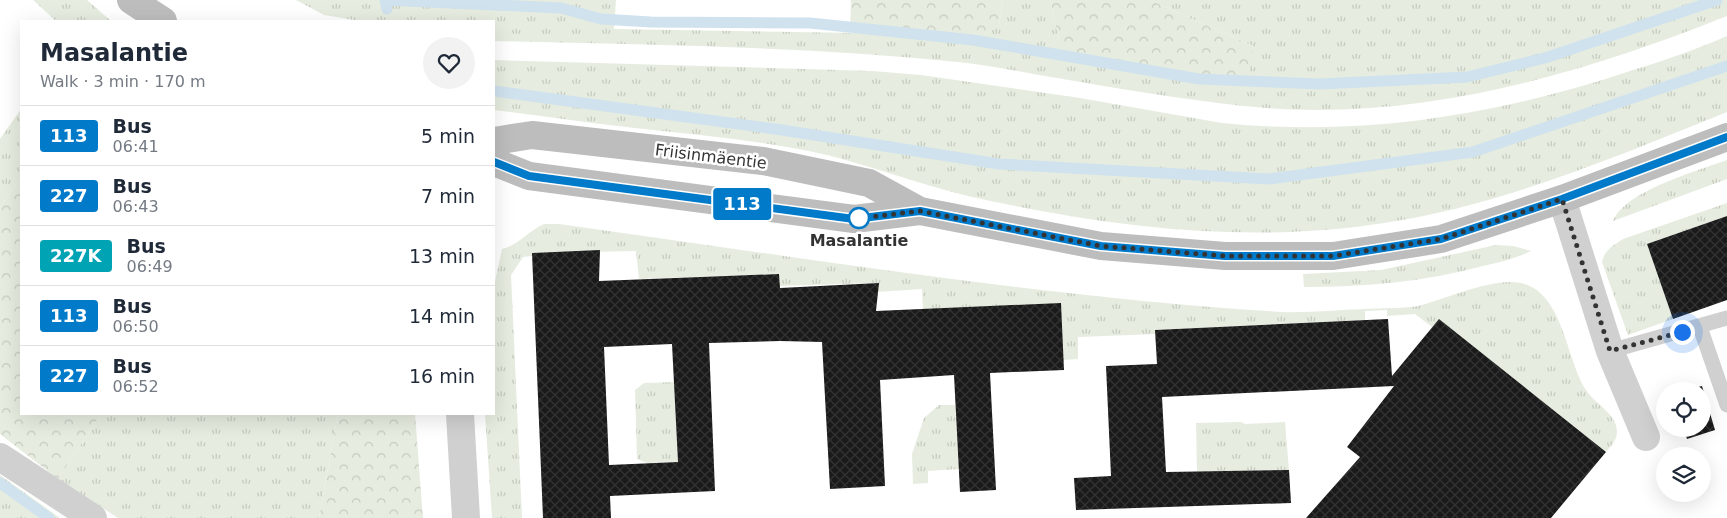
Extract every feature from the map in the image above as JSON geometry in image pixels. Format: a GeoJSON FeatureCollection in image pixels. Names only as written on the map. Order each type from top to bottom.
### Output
{"type":"FeatureCollection","features":[{"type":"Feature","properties":{"kind":"main road"},"geometry":{"type":"LineString","coordinates":[[131,0],[161,20]]}},
{"type":"Feature","properties":{"kind":"main road","name":"Friisinmäentie"},"geometry":{"type":"LineString","coordinates":[[495,141],[532,135],[763,161],[869,183],[920,211],[1101,246],[1225,256],[1333,256],[1441,239],[1562,199],[1727,137]]}},
{"type":"Feature","properties":{"kind":"main road","name":"Friisinmäentie"},"geometry":{"type":"LineString","coordinates":[[495,162],[529,176],[854,219],[920,211]]}},
{"type":"Feature","properties":{"kind":"street"},"geometry":{"type":"LineString","coordinates":[[1562,199],[1610,351],[1646,437]]}},
{"type":"Feature","properties":{"kind":"street"},"geometry":{"type":"LineString","coordinates":[[460,415],[466,518]]}},
{"type":"Feature","properties":{"kind":"street"},"geometry":{"type":"LineString","coordinates":[[0,457],[93,518]]}},
{"type":"Feature","properties":{"kind":"lane"},"geometry":{"type":"LineString","coordinates":[[1610,351],[1727,318]]}},
{"type":"Feature","properties":{"kind":"lane"},"geometry":{"type":"LineString","coordinates":[[1700,327],[1727,405]]}},
{"type":"Feature","properties":{"kind":"green space"},"geometry":{"type":"Polygon","coordinates":[[[33,0],[87,0],[110,20],[55,20],[33,0]]]}},
{"type":"Feature","properties":{"kind":"green space"},"geometry":{"type":"Polygon","coordinates":[[[296,0],[616,0],[614,29],[984,35],[999,25],[1003,0],[1050,0],[1059,40],[1253,46],[1150,0],[1727,0],[1727,16],[1669,38],[1551,76],[1491,91],[1430,102],[1368,108],[1306,110],[1244,106],[1196,100],[958,62],[784,49],[495,41],[495,20],[354,20],[324,15],[296,0]]]}},
{"type":"Feature","properties":{"kind":"green space"},"geometry":{"type":"Polygon","coordinates":[[[851,0],[1003,0],[999,25],[984,35],[850,32],[851,0]]]}},
{"type":"Feature","properties":{"kind":"green space"},"geometry":{"type":"Polygon","coordinates":[[[1050,0],[1150,0],[1253,46],[1248,85],[1084,63],[1059,40],[1050,0]]]}},
{"type":"Feature","properties":{"kind":"green space"},"geometry":{"type":"Polygon","coordinates":[[[1727,36],[1727,112],[1558,178],[1472,204],[1384,223],[1280,232],[1174,229],[1070,216],[968,196],[809,151],[741,140],[495,110],[495,60],[872,71],[921,75],[1080,98],[1222,123],[1274,127],[1375,125],[1476,111],[1525,101],[1575,88],[1689,51],[1727,36]]]}},
{"type":"Feature","properties":{"kind":"green space"},"geometry":{"type":"Polygon","coordinates":[[[20,110],[20,178],[0,207],[0,139],[20,110]]]}},
{"type":"Feature","properties":{"kind":"green space"},"geometry":{"type":"Polygon","coordinates":[[[1727,160],[1727,179],[1613,221],[1620,210],[1646,191],[1727,160]]]}},
{"type":"Feature","properties":{"kind":"green space"},"geometry":{"type":"Polygon","coordinates":[[[20,178],[20,415],[100,415],[58,479],[0,434],[0,207],[20,178]]]}},
{"type":"Feature","properties":{"kind":"green space"},"geometry":{"type":"Polygon","coordinates":[[[1727,203],[1727,216],[1647,244],[1673,319],[1628,335],[1602,262],[1607,251],[1623,239],[1727,203]]]}},
{"type":"Feature","properties":{"kind":"green space"},"geometry":{"type":"Polygon","coordinates":[[[544,224],[559,224],[919,275],[1100,297],[1282,312],[1412,307],[1483,286],[1497,283],[1521,283],[1535,289],[1546,299],[1555,313],[1579,377],[1590,395],[1610,414],[1616,426],[1617,435],[1606,452],[1439,320],[1432,327],[1415,314],[1387,316],[1387,310],[1365,311],[1365,320],[1156,330],[1156,334],[1078,337],[1078,359],[1063,360],[923,310],[922,289],[876,292],[875,283],[780,286],[779,274],[639,279],[636,251],[532,253],[532,256],[523,257],[511,275],[522,518],[492,518],[485,415],[495,415],[495,281],[502,249],[544,224]]]}},
{"type":"Feature","properties":{"kind":"green space"},"geometry":{"type":"Polygon","coordinates":[[[1496,245],[1513,246],[1531,251],[1501,262],[1417,280],[1372,285],[1304,287],[1303,274],[1381,270],[1496,245]]]}},
{"type":"Feature","properties":{"kind":"green space"},"geometry":{"type":"Polygon","coordinates":[[[674,382],[678,462],[647,463],[637,459],[635,390],[644,383],[674,382]]]}},
{"type":"Feature","properties":{"kind":"green space"},"geometry":{"type":"Polygon","coordinates":[[[939,405],[955,405],[959,469],[928,471],[928,483],[913,484],[912,454],[924,418],[939,405]]]}},
{"type":"Feature","properties":{"kind":"green space"},"geometry":{"type":"Polygon","coordinates":[[[100,415],[338,415],[319,518],[118,518],[58,479],[100,415]]]}},
{"type":"Feature","properties":{"kind":"green space"},"geometry":{"type":"Polygon","coordinates":[[[338,415],[415,415],[423,518],[319,518],[338,415]]]}},
{"type":"Feature","properties":{"kind":"green space"},"geometry":{"type":"Polygon","coordinates":[[[1241,422],[1245,424],[1285,422],[1289,470],[1197,472],[1196,423],[1241,422]]]}},
{"type":"Feature","properties":{"kind":"green space"},"geometry":{"type":"Polygon","coordinates":[[[0,475],[60,518],[0,518],[0,475]]]}},
{"type":"Feature","properties":{"kind":"building"},"geometry":{"type":"Polygon","coordinates":[[[1727,216],[1727,300],[1673,319],[1647,244],[1727,216]]]}},
{"type":"Feature","properties":{"kind":"building"},"geometry":{"type":"Polygon","coordinates":[[[600,250],[599,281],[779,274],[780,288],[879,283],[876,311],[1061,303],[1064,370],[990,373],[996,490],[960,492],[954,375],[880,380],[885,486],[830,489],[822,342],[709,343],[715,491],[610,496],[611,518],[543,518],[532,253],[600,250]],[[672,344],[604,347],[609,465],[678,462],[672,344]]]}},
{"type":"Feature","properties":{"kind":"building"},"geometry":{"type":"Polygon","coordinates":[[[1388,319],[1392,376],[1439,319],[1606,452],[1551,518],[1306,518],[1360,457],[1347,447],[1394,386],[1162,397],[1166,472],[1289,470],[1291,503],[1076,510],[1074,478],[1111,476],[1106,366],[1157,364],[1155,330],[1388,319]]]}},
{"type":"Feature","properties":{"kind":"building"},"geometry":{"type":"Polygon","coordinates":[[[1711,416],[1715,430],[1711,431],[1711,416]]]}},
{"type":"Feature","properties":{"kind":"waterway"},"geometry":{"type":"LineString","coordinates":[[387,9],[385,0],[561,8],[601,19],[651,22],[810,23],[973,40],[1199,79],[1320,84],[1467,77],[1545,58],[1717,0]]}},
{"type":"Feature","properties":{"kind":"waterway"},"geometry":{"type":"LineString","coordinates":[[495,91],[782,130],[999,164],[1269,179],[1473,152],[1727,66]]}},
{"type":"Feature","properties":{"kind":"waterway"},"geometry":{"type":"LineString","coordinates":[[0,483],[49,518]]}},
{"type":"Feature","properties":{"kind":"bus line","name":"113"},"geometry":{"type":"LineString","coordinates":[[495,162],[529,176],[854,219],[920,211],[1101,246],[1225,256],[1333,256],[1441,239],[1562,199],[1727,137]]}},
{"type":"Feature","properties":{"kind":"place","name":"Masalantie"},"geometry":{"type":"Point","coordinates":[859,218]}},
{"type":"Feature","properties":{"kind":"route"},"geometry":{"type":"LineString","coordinates":[[859,218],[854,219],[920,211],[1101,246],[1225,256],[1333,256],[1441,239],[1562,199],[1610,351],[1682,332]]}}]}
